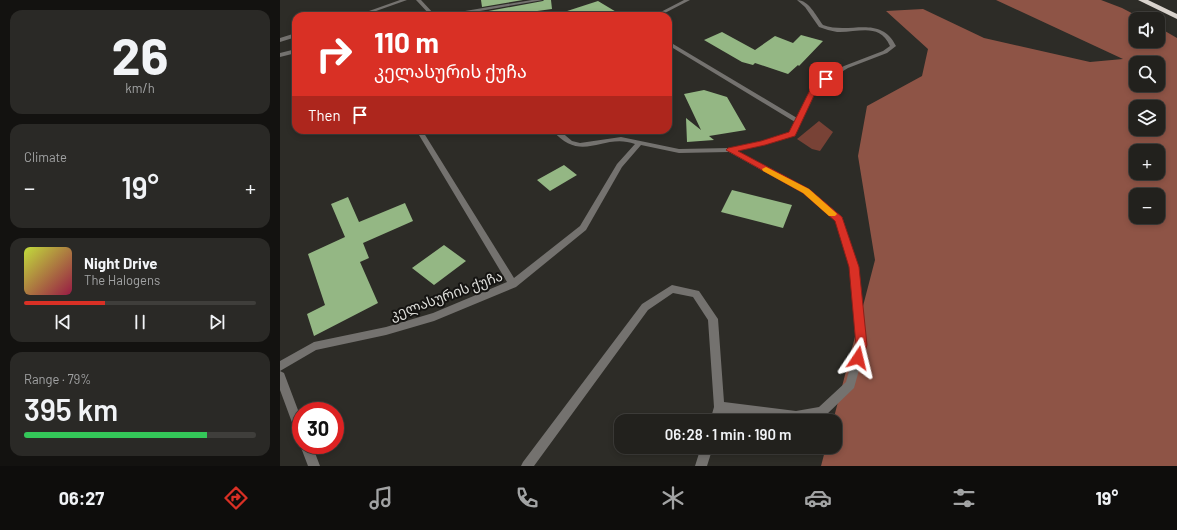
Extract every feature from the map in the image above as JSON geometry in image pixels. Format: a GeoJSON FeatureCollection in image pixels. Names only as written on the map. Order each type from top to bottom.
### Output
{"type":"FeatureCollection","features":[{"type":"Feature","properties":{"kind":"highway"},"geometry":{"type":"LineString","coordinates":[[1142,0],[1177,17]]}},
{"type":"Feature","properties":{"kind":"street"},"geometry":{"type":"LineString","coordinates":[[369,12],[405,0]]}},
{"type":"Feature","properties":{"kind":"street"},"geometry":{"type":"LineString","coordinates":[[418,0],[430,12]]}},
{"type":"Feature","properties":{"kind":"street"},"geometry":{"type":"LineString","coordinates":[[470,12],[541,0]]}},
{"type":"Feature","properties":{"kind":"street"},"geometry":{"type":"LineString","coordinates":[[662,12],[688,0]]}},
{"type":"Feature","properties":{"kind":"street"},"geometry":{"type":"LineString","coordinates":[[560,134],[571,143],[600,143],[620,138],[630,138],[639,143],[679,151],[730,150],[762,143],[792,134],[815,86],[846,67],[885,52],[893,46],[891,40],[883,33],[872,28],[838,30],[821,26],[807,6],[799,0]]}},
{"type":"Feature","properties":{"kind":"street"},"geometry":{"type":"LineString","coordinates":[[280,40],[292,36]]}},
{"type":"Feature","properties":{"kind":"street"},"geometry":{"type":"LineString","coordinates":[[672,45],[798,121]]}},
{"type":"Feature","properties":{"kind":"street"},"geometry":{"type":"LineString","coordinates":[[280,55],[292,52]]}},
{"type":"Feature","properties":{"kind":"street"},"geometry":{"type":"LineString","coordinates":[[421,134],[513,284]]}},
{"type":"Feature","properties":{"kind":"street","name":"კელასურის ქუჩა"},"geometry":{"type":"LineString","coordinates":[[280,366],[314,346],[386,331],[434,317],[513,284],[583,228],[619,166],[639,143]]}},
{"type":"Feature","properties":{"kind":"street"},"geometry":{"type":"LineString","coordinates":[[720,407],[796,416],[821,412],[850,385],[861,345],[854,267],[838,219],[806,191],[730,150]]}},
{"type":"Feature","properties":{"kind":"street"},"geometry":{"type":"LineString","coordinates":[[527,466],[645,307],[672,289],[696,294],[713,319],[720,407],[718,414]]}},
{"type":"Feature","properties":{"kind":"street"},"geometry":{"type":"LineString","coordinates":[[280,376],[292,408]]}},
{"type":"Feature","properties":{"kind":"street"},"geometry":{"type":"LineString","coordinates":[[309,454],[314,466]]}},
{"type":"Feature","properties":{"kind":"street"},"geometry":{"type":"LineString","coordinates":[[701,466],[705,454]]}},
{"type":"Feature","properties":{"kind":"shaded area"},"geometry":{"type":"Polygon","coordinates":[[[996,0],[1101,0],[1130,12],[1129,48],[1165,48],[1165,31],[1177,38],[1177,466],[821,466],[824,454],[842,454],[842,414],[835,414],[875,260],[858,156],[867,106],[922,76],[928,49],[886,11],[923,9],[984,38],[1090,62],[1123,59],[996,0]]]}},
{"type":"Feature","properties":{"kind":"shaded area"},"geometry":{"type":"Polygon","coordinates":[[[819,121],[833,132],[820,151],[812,149],[797,139],[819,121]]]}},
{"type":"Feature","properties":{"kind":"building"},"geometry":{"type":"Polygon","coordinates":[[[481,0],[523,0],[482,7],[481,0]]]}},
{"type":"Feature","properties":{"kind":"building"},"geometry":{"type":"Polygon","coordinates":[[[551,0],[552,9],[530,12],[483,12],[551,0]]]}},
{"type":"Feature","properties":{"kind":"building"},"geometry":{"type":"Polygon","coordinates":[[[598,1],[616,12],[564,12],[598,1]]]}},
{"type":"Feature","properties":{"kind":"building"},"geometry":{"type":"Polygon","coordinates":[[[722,32],[755,50],[775,36],[793,43],[801,35],[823,41],[799,66],[798,65],[788,74],[755,63],[753,65],[742,62],[704,40],[722,32]]]}},
{"type":"Feature","properties":{"kind":"building"},"geometry":{"type":"Polygon","coordinates":[[[704,90],[727,97],[746,130],[709,136],[714,140],[687,142],[686,118],[701,130],[684,94],[704,90]]]}},
{"type":"Feature","properties":{"kind":"building"},"geometry":{"type":"Polygon","coordinates":[[[564,165],[577,175],[550,191],[537,180],[564,165]]]}},
{"type":"Feature","properties":{"kind":"building"},"geometry":{"type":"Polygon","coordinates":[[[732,190],[792,205],[783,228],[721,212],[732,190]]]}},
{"type":"Feature","properties":{"kind":"building"},"geometry":{"type":"Polygon","coordinates":[[[348,197],[359,222],[405,203],[413,221],[363,243],[369,258],[360,262],[378,303],[314,336],[307,314],[325,305],[308,254],[345,237],[331,204],[348,197]]]}},
{"type":"Feature","properties":{"kind":"building"},"geometry":{"type":"Polygon","coordinates":[[[444,245],[466,261],[434,285],[412,268],[444,245]]]}},
{"type":"Feature","properties":{"kind":"slow traffic"},"geometry":{"type":"LineString","coordinates":[[766,169],[806,191],[832,214]]}},
{"type":"Feature","properties":{"kind":"route"},"geometry":{"type":"LineString","coordinates":[[826,79],[815,86],[792,134],[762,143],[730,150],[806,191],[838,219],[854,267],[861,345],[858,358]]}}]}
